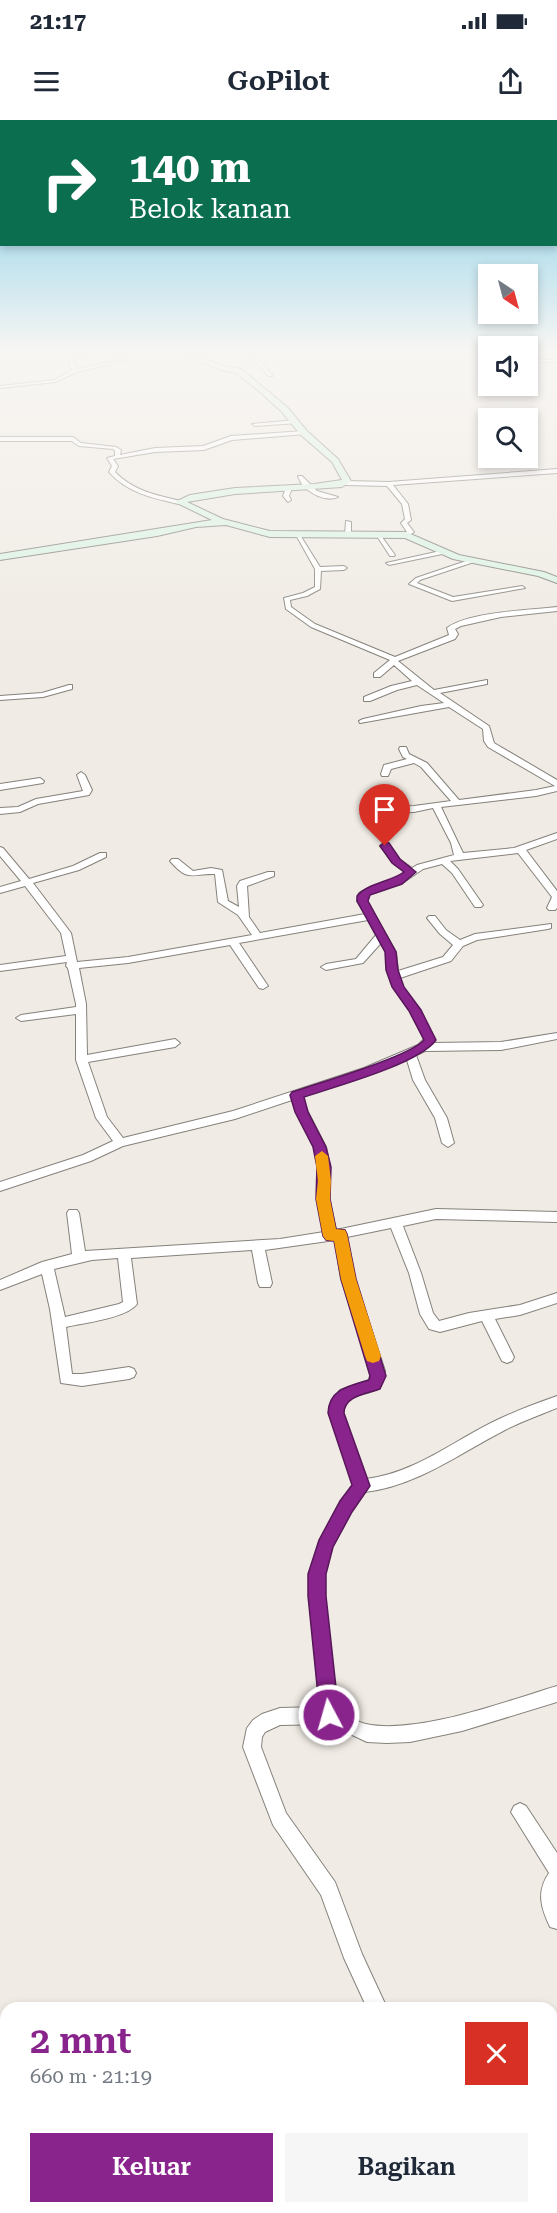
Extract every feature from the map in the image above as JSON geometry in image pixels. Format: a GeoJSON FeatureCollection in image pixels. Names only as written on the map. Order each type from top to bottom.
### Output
{"type":"FeatureCollection","features":[{"type":"Feature","properties":{"kind":"street"},"geometry":{"type":"LineString","coordinates":[[158,452],[111,456],[110,459],[114,464],[112,472],[123,485],[138,492],[179,502],[226,522],[261,533],[298,536],[406,535],[472,561],[541,574],[557,580]]}},
{"type":"Feature","properties":{"kind":"street"},"geometry":{"type":"LineString","coordinates":[[325,452],[335,461],[346,483]]}},
{"type":"Feature","properties":{"kind":"street"},"geometry":{"type":"LineString","coordinates":[[179,502],[213,494],[346,483],[389,484],[460,477],[556,472]]}},
{"type":"Feature","properties":{"kind":"street"},"geometry":{"type":"LineString","coordinates":[[300,477],[307,488],[320,496],[335,497]]}},
{"type":"Feature","properties":{"kind":"street"},"geometry":{"type":"LineString","coordinates":[[389,484],[405,504],[408,519],[404,523],[411,532],[406,535]]}},
{"type":"Feature","properties":{"kind":"street"},"geometry":{"type":"LineString","coordinates":[[288,500],[286,496],[289,488]]}},
{"type":"Feature","properties":{"kind":"street"},"geometry":{"type":"LineString","coordinates":[[0,557],[157,533],[196,524],[226,522]]}},
{"type":"Feature","properties":{"kind":"street"},"geometry":{"type":"LineString","coordinates":[[348,522],[348,535]]}},
{"type":"Feature","properties":{"kind":"street"},"geometry":{"type":"LineString","coordinates":[[377,534],[392,555]]}},
{"type":"Feature","properties":{"kind":"street"},"geometry":{"type":"LineString","coordinates":[[298,536],[318,568],[318,590],[286,599],[288,608],[316,629],[340,635],[394,660],[418,682],[486,728],[491,745],[557,786]]}},
{"type":"Feature","properties":{"kind":"street"},"geometry":{"type":"LineString","coordinates":[[389,563],[445,552]]}},
{"type":"Feature","properties":{"kind":"street"},"geometry":{"type":"LineString","coordinates":[[420,558],[429,564]]}},
{"type":"Feature","properties":{"kind":"street"},"geometry":{"type":"LineString","coordinates":[[472,561],[412,582],[423,589],[452,599],[522,588]]}},
{"type":"Feature","properties":{"kind":"street"},"geometry":{"type":"LineString","coordinates":[[318,568],[344,568]]}},
{"type":"Feature","properties":{"kind":"street"},"geometry":{"type":"LineString","coordinates":[[377,675],[394,660],[452,637],[454,635],[451,628],[458,624],[488,617],[557,609]]}},
{"type":"Feature","properties":{"kind":"street"},"geometry":{"type":"LineString","coordinates":[[367,699],[394,688],[418,682]]}},
{"type":"Feature","properties":{"kind":"street"},"geometry":{"type":"LineString","coordinates":[[434,692],[484,682]]}},
{"type":"Feature","properties":{"kind":"street"},"geometry":{"type":"LineString","coordinates":[[0,698],[43,695],[69,687]]}},
{"type":"Feature","properties":{"kind":"street"},"geometry":{"type":"LineString","coordinates":[[363,721],[421,708],[453,704]]}},
{"type":"Feature","properties":{"kind":"street"},"geometry":{"type":"LineString","coordinates":[[404,749],[406,756],[424,765],[456,801]]}},
{"type":"Feature","properties":{"kind":"street"},"geometry":{"type":"LineString","coordinates":[[385,774],[387,767],[414,760]]}},
{"type":"Feature","properties":{"kind":"street"},"geometry":{"type":"LineString","coordinates":[[0,812],[20,809],[36,802],[86,793],[88,790],[81,776]]}},
{"type":"Feature","properties":{"kind":"street"},"geometry":{"type":"LineString","coordinates":[[0,787],[40,781]]}},
{"type":"Feature","properties":{"kind":"street"},"geometry":{"type":"LineString","coordinates":[[372,811],[414,809],[456,801],[519,796],[557,786]]}},
{"type":"Feature","properties":{"kind":"street"},"geometry":{"type":"LineString","coordinates":[[436,805],[441,819],[458,847],[459,856]]}},
{"type":"Feature","properties":{"kind":"street"},"geometry":{"type":"LineString","coordinates":[[0,1187],[87,1158],[120,1143],[235,1115],[296,1095],[424,1047],[430,1040],[428,1034],[415,1010],[398,987],[392,957],[362,901],[362,896],[370,890],[398,882],[411,872],[444,860],[459,856],[520,849],[557,836]]}},
{"type":"Feature","properties":{"kind":"street"},"geometry":{"type":"LineString","coordinates":[[385,846],[396,861],[411,872]]}},
{"type":"Feature","properties":{"kind":"street"},"geometry":{"type":"LineString","coordinates":[[520,849],[554,891],[557,897],[552,908]]}},
{"type":"Feature","properties":{"kind":"street"},"geometry":{"type":"LineString","coordinates":[[0,850],[27,881],[66,933],[81,1010],[82,1060],[102,1118],[120,1143]]}},
{"type":"Feature","properties":{"kind":"street"},"geometry":{"type":"LineString","coordinates":[[0,890],[76,868],[103,855]]}},
{"type":"Feature","properties":{"kind":"street"},"geometry":{"type":"LineString","coordinates":[[444,860],[455,871],[478,905]]}},
{"type":"Feature","properties":{"kind":"street"},"geometry":{"type":"LineString","coordinates":[[175,861],[189,874],[219,872],[223,902],[245,916],[258,937]]}},
{"type":"Feature","properties":{"kind":"street"},"geometry":{"type":"LineString","coordinates":[[245,916],[243,883],[271,874]]}},
{"type":"Feature","properties":{"kind":"street"},"geometry":{"type":"LineString","coordinates":[[0,968],[128,960],[372,916]]}},
{"type":"Feature","properties":{"kind":"street"},"geometry":{"type":"LineString","coordinates":[[432,918],[443,932],[459,944]]}},
{"type":"Feature","properties":{"kind":"street"},"geometry":{"type":"LineString","coordinates":[[394,976],[447,959],[459,944],[484,934],[548,926]]}},
{"type":"Feature","properties":{"kind":"street"},"geometry":{"type":"LineString","coordinates":[[326,967],[359,961],[382,935]]}},
{"type":"Feature","properties":{"kind":"street"},"geometry":{"type":"LineString","coordinates":[[233,941],[263,986]]}},
{"type":"Feature","properties":{"kind":"street"},"geometry":{"type":"LineString","coordinates":[[21,1018],[81,1010]]}},
{"type":"Feature","properties":{"kind":"street"},"geometry":{"type":"LineString","coordinates":[[424,1047],[501,1046],[557,1036]]}},
{"type":"Feature","properties":{"kind":"street"},"geometry":{"type":"LineString","coordinates":[[82,1060],[176,1043]]}},
{"type":"Feature","properties":{"kind":"street"},"geometry":{"type":"LineString","coordinates":[[410,1054],[419,1080],[441,1118],[448,1143]]}},
{"type":"Feature","properties":{"kind":"street"},"geometry":{"type":"LineString","coordinates":[[296,1095],[320,1147],[324,1167],[323,1199],[378,1371],[377,1381],[374,1384],[343,1395],[336,1403],[336,1413],[361,1486]]}},
{"type":"Feature","properties":{"kind":"street"},"geometry":{"type":"LineString","coordinates":[[73,1213],[79,1257]]}},
{"type":"Feature","properties":{"kind":"street"},"geometry":{"type":"LineString","coordinates":[[0,1285],[47,1266],[79,1257],[258,1246],[335,1235],[436,1214],[555,1219]]}},
{"type":"Feature","properties":{"kind":"street"},"geometry":{"type":"LineString","coordinates":[[395,1222],[415,1273],[427,1314],[434,1325],[440,1328],[469,1317],[520,1310],[557,1298]]}},
{"type":"Feature","properties":{"kind":"street"},"geometry":{"type":"LineString","coordinates":[[258,1246],[265,1283]]}},
{"type":"Feature","properties":{"kind":"street"},"geometry":{"type":"LineString","coordinates":[[60,1323],[122,1309],[130,1304],[124,1253]]}},
{"type":"Feature","properties":{"kind":"street"},"geometry":{"type":"LineString","coordinates":[[47,1266],[60,1323],[66,1379],[82,1380],[129,1373]]}},
{"type":"Feature","properties":{"kind":"street"},"geometry":{"type":"LineString","coordinates":[[486,1315],[507,1358]]}},
{"type":"Feature","properties":{"kind":"street"},"geometry":{"type":"LineString","coordinates":[[329,1715],[317,1596],[317,1574],[325,1545],[346,1507],[361,1486],[377,1484],[435,1463],[501,1425],[557,1402]]}},
{"type":"Feature","properties":{"kind":"street"},"geometry":{"type":"LineString","coordinates":[[374,2002],[354,1958],[328,1889],[279,1819],[252,1747],[251,1736],[258,1725],[278,1717],[329,1715],[366,1732],[397,1735],[425,1731],[557,1694]]}},
{"type":"Feature","properties":{"kind":"street"},"geometry":{"type":"LineString","coordinates":[[520,1812],[557,1869]]}},
{"type":"Feature","properties":{"kind":"street"},"geometry":{"type":"LineString","coordinates":[[557,1878],[552,1884],[548,1900],[557,1920]]}},
{"type":"Feature","properties":{"kind":"slow traffic"},"geometry":{"type":"LineString","coordinates":[[322,1156],[323,1199],[331,1236],[340,1234],[348,1279],[373,1356]]}},
{"type":"Feature","properties":{"kind":"route"},"geometry":{"type":"LineString","coordinates":[[329,1715],[317,1596],[317,1574],[325,1545],[353,1495],[361,1486],[336,1413],[336,1403],[343,1395],[369,1388],[377,1381],[378,1371],[348,1279],[340,1234],[331,1236],[323,1199],[324,1167],[320,1147],[296,1095],[398,1059],[429,1043],[425,1027],[398,987],[392,970],[391,952],[362,901],[362,896],[366,892],[398,882],[411,872],[401,866],[385,846]]}}]}
